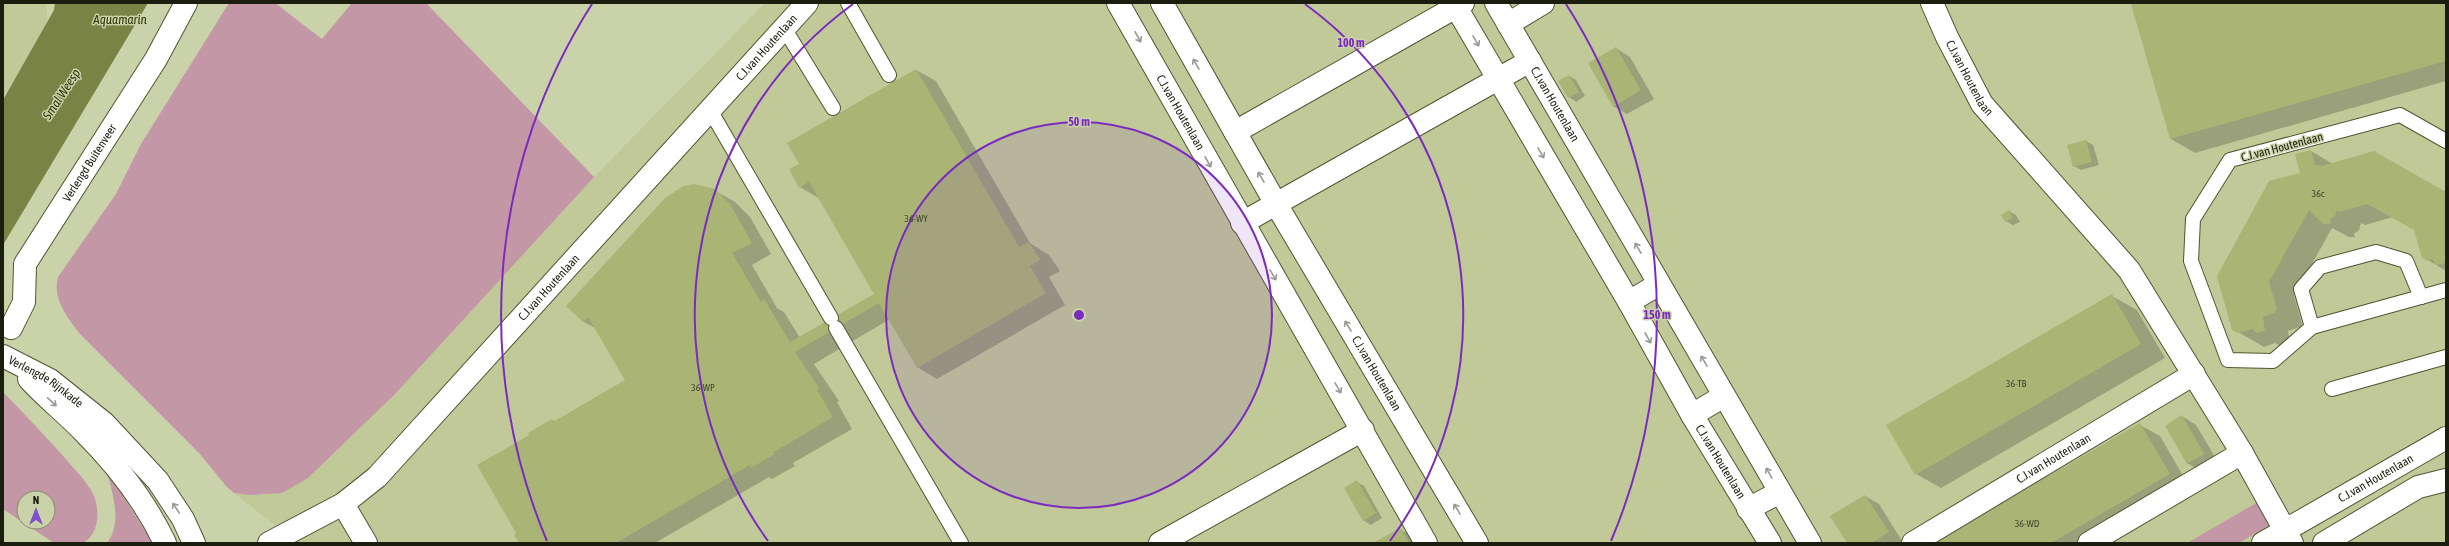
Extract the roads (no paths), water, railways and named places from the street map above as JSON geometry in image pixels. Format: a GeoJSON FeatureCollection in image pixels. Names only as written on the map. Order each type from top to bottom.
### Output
{"type":"FeatureCollection","features":[{"type":"Feature","properties":{"kind":"street","name":"Verlengd Buitenveer"},"geometry":{"type":"LineString","coordinates":[[11,328],[24,302],[25,264],[156,59],[186,3]]}},
{"type":"Feature","properties":{"kind":"street","name":"C.J.van Houtenlaan"},"geometry":{"type":"LineString","coordinates":[[268,543],[343,504],[377,478],[807,3]]}},
{"type":"Feature","properties":{"kind":"street","name":"C.J.van Houtenlaan"},"geometry":{"type":"LineString","coordinates":[[1118,3],[1242,223],[1363,430],[1426,543]]}},
{"type":"Feature","properties":{"kind":"street","name":"C.J.van Houtenlaan"},"geometry":{"type":"LineString","coordinates":[[1162,3],[1276,204],[1477,543]]}},
{"type":"Feature","properties":{"kind":"street","name":"C.J.van Houtenlaan"},"geometry":{"type":"LineString","coordinates":[[1496,3],[1810,543]]}},
{"type":"Feature","properties":{"kind":"street"},"geometry":{"type":"LineString","coordinates":[[1508,24],[1543,3]]}},
{"type":"Feature","properties":{"kind":"street","name":"C.J.van Houtenlaan"},"geometry":{"type":"LineString","coordinates":[[1932,3],[1947,37],[1982,104],[2129,270],[2242,454],[2288,537]]}},
{"type":"Feature","properties":{"kind":"street","name":"C.J.van Houtenlaan"},"geometry":{"type":"LineString","coordinates":[[1235,132],[1459,5],[1498,79],[1692,415],[1770,543]]}},
{"type":"Feature","properties":{"kind":"street","name":"C.J.van Houtenlaan"},"geometry":{"type":"LineString","coordinates":[[1242,223],[1530,61]]}},
{"type":"Feature","properties":{"kind":"street"},"geometry":{"type":"LineString","coordinates":[[1628,302],[1659,284]]}},
{"type":"Feature","properties":{"kind":"street","name":"Verlengde Rijnkade"},"geometry":{"type":"LineString","coordinates":[[9,360],[115,466],[138,495],[165,543]]}},
{"type":"Feature","properties":{"kind":"street","name":"Verlengde Rijnkade"},"geometry":{"type":"LineString","coordinates":[[9,360],[50,380],[104,423],[158,481],[183,520],[194,543]]}},
{"type":"Feature","properties":{"kind":"street","name":"C.J.van Houtenlaan"},"geometry":{"type":"LineString","coordinates":[[1913,543],[2194,374]]}},
{"type":"Feature","properties":{"kind":"street","name":"C.J.van Houtenlaan"},"geometry":{"type":"LineString","coordinates":[[1692,415],[1724,396]]}},
{"type":"Feature","properties":{"kind":"street"},"geometry":{"type":"LineString","coordinates":[[1160,543],[1363,430]]}},
{"type":"Feature","properties":{"kind":"street","name":"C.J.van Houtenlaan"},"geometry":{"type":"LineString","coordinates":[[2263,543],[2288,537],[2446,438]]}},
{"type":"Feature","properties":{"kind":"street"},"geometry":{"type":"LineString","coordinates":[[2089,543],[2242,454]]}},
{"type":"Feature","properties":{"kind":"street"},"geometry":{"type":"LineString","coordinates":[[2324,543],[2418,487],[2446,480]]}},
{"type":"Feature","properties":{"kind":"street","name":"C.J.van Houtenlaan"},"geometry":{"type":"LineString","coordinates":[[1748,509],[1780,492]]}},
{"type":"Feature","properties":{"kind":"street"},"geometry":{"type":"LineString","coordinates":[[343,504],[366,543]]}},
{"type":"Feature","properties":{"kind":"lane"},"geometry":{"type":"LineString","coordinates":[[848,3],[889,75]]}},
{"type":"Feature","properties":{"kind":"lane"},"geometry":{"type":"LineString","coordinates":[[784,28],[833,108]]}},
{"type":"Feature","properties":{"kind":"lane"},"geometry":{"type":"LineString","coordinates":[[710,110],[961,543]]}},
{"type":"Feature","properties":{"kind":"lane","name":"C.J.van Houtenlaan"},"geometry":{"type":"LineString","coordinates":[[2446,141],[2400,115],[2230,160],[2193,220],[2192,262],[2228,360],[2273,361],[2312,327],[2446,290]]}},
{"type":"Feature","properties":{"kind":"lane"},"geometry":{"type":"LineString","coordinates":[[2312,327],[2301,289],[2320,267],[2376,252],[2406,261],[2421,298]]}},
{"type":"Feature","properties":{"kind":"lane"},"geometry":{"type":"LineString","coordinates":[[2332,389],[2446,357]]}},
{"type":"Feature","properties":{"kind":"water"},"geometry":{"type":"Polygon","coordinates":[[[55,3],[148,3],[3,245],[3,100],[54,10],[55,3]]]}},
{"type":"Feature","properties":{"kind":"water label","name":"Aquamarin"},"geometry":{"type":"Point","coordinates":[120,19]}},
{"type":"Feature","properties":{"kind":"water label","name":"Smal Weesp"},"geometry":{"type":"Point","coordinates":[61,94]}}]}
